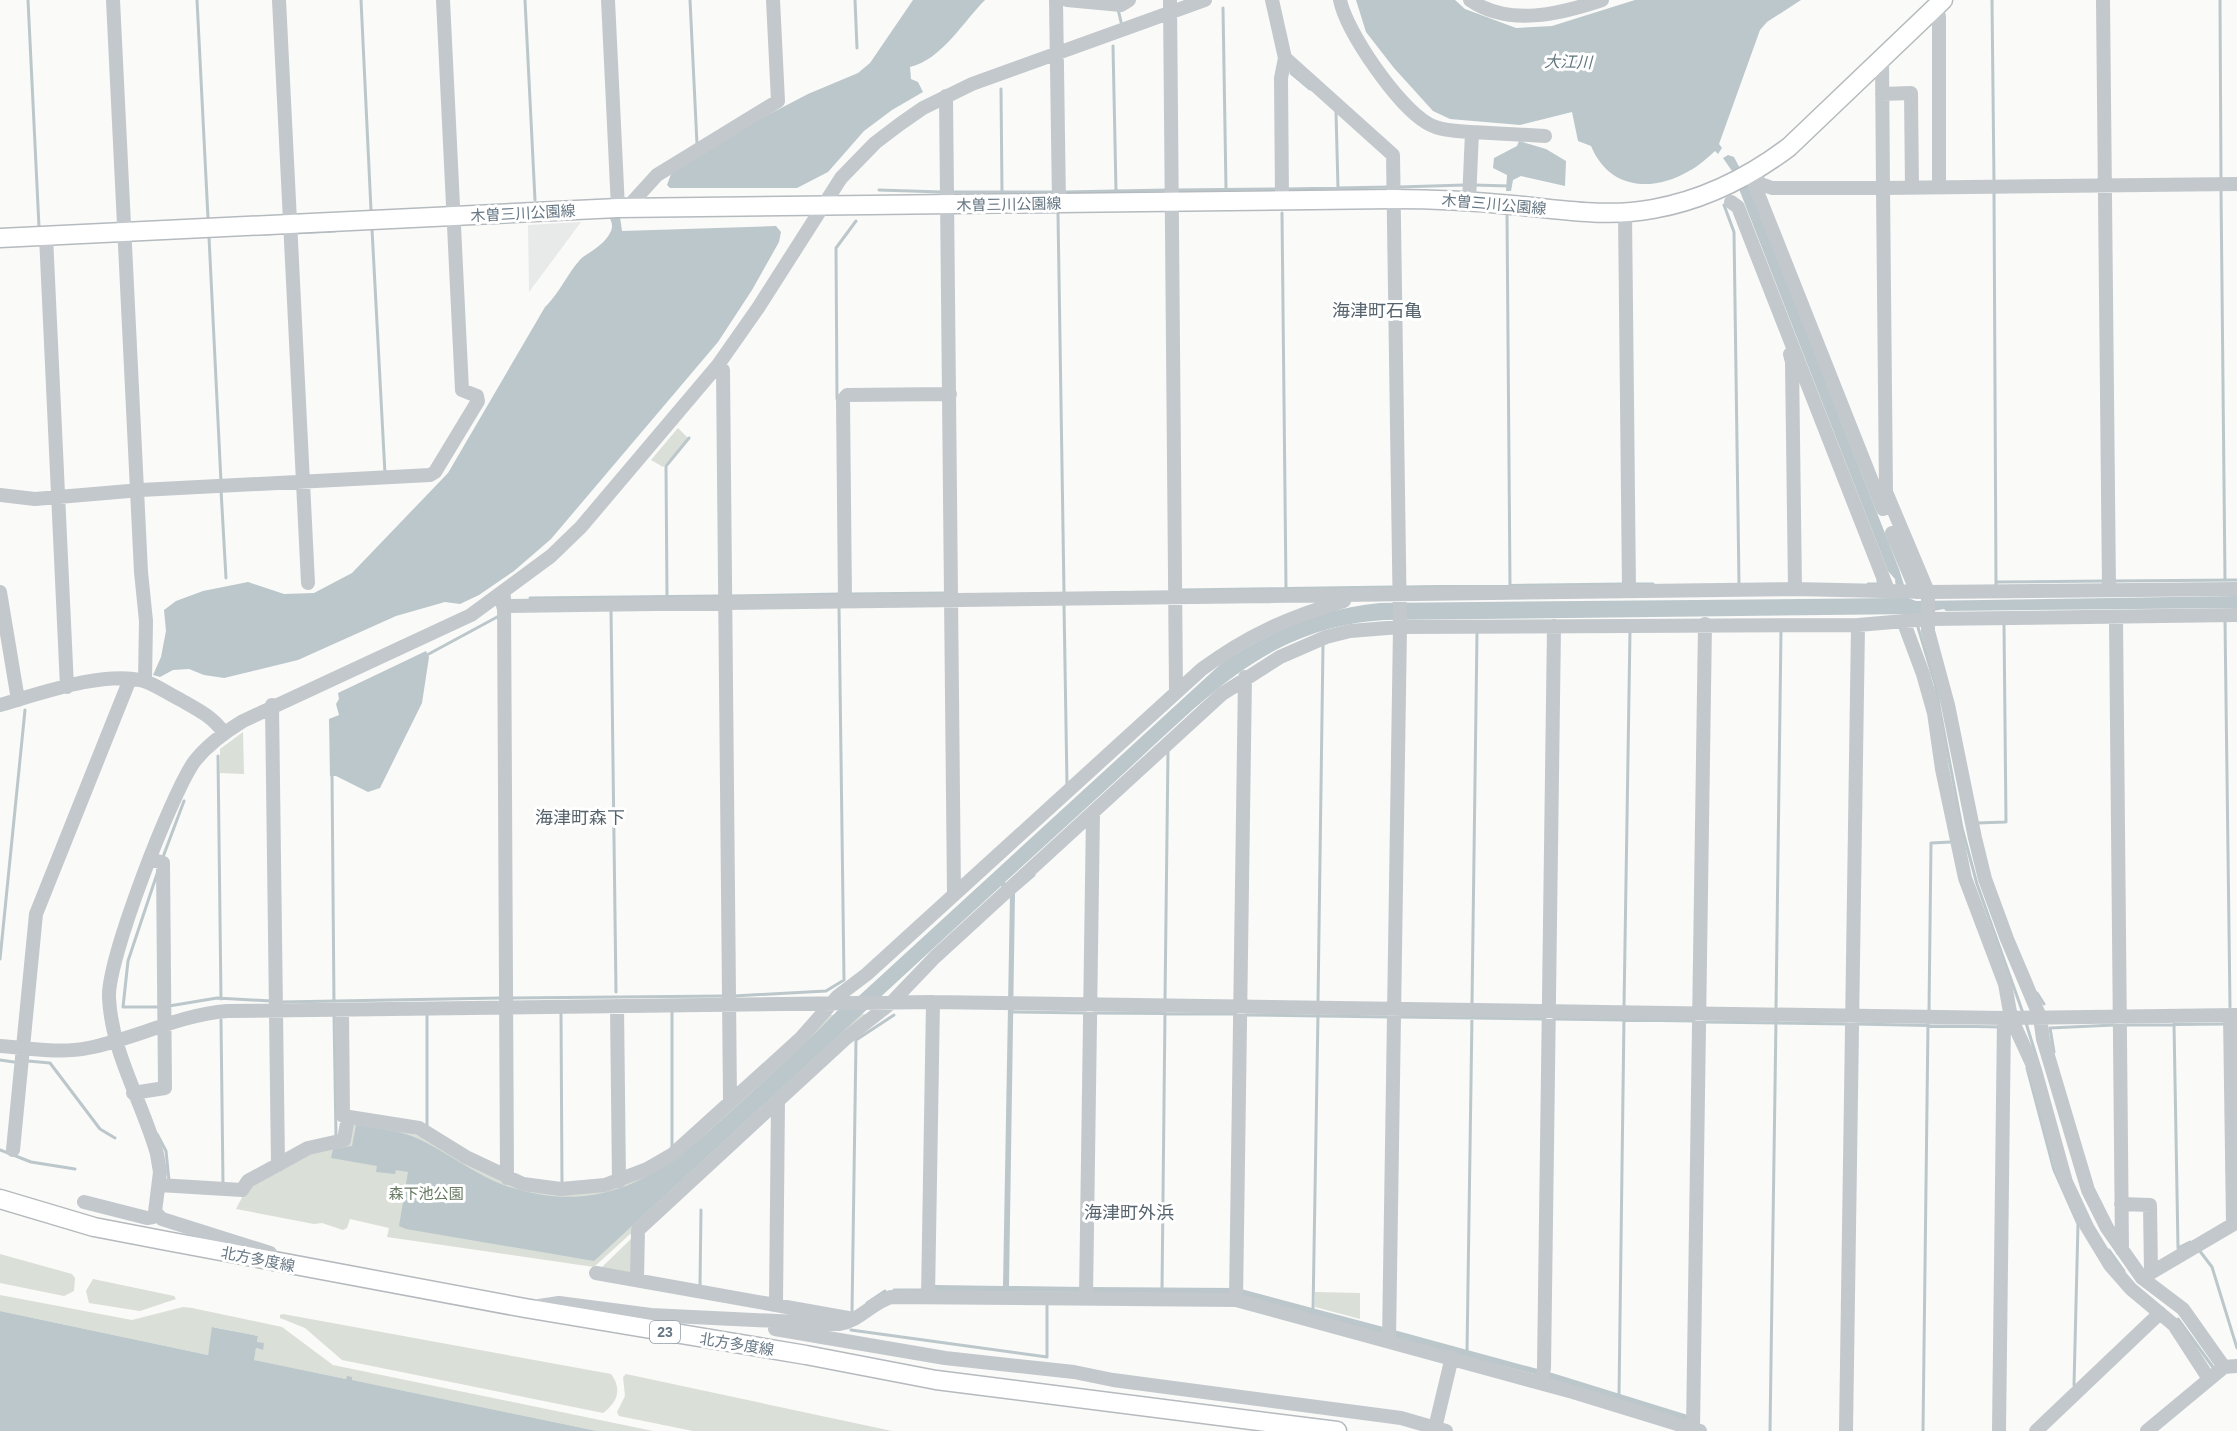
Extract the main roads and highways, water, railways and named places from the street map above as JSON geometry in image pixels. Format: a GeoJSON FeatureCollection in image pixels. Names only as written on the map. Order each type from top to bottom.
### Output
{"type":"FeatureCollection","features":[{"type":"Feature","properties":{"kind":"main road","name":"木曽三川公園線"},"geometry":{"type":"LineString","coordinates":[[0,238],[623,208],[1394,199],[1469,201],[1588,212],[1625,212],[1678,204],[1737,184],[1789,147],[1938,5]]}},
{"type":"Feature","properties":{"kind":"main road","name":"北方多度線"},"geometry":{"type":"LineString","coordinates":[[0,1199],[94,1227],[326,1272],[806,1355],[936,1380],[1337,1431]]}},
{"type":"Feature","properties":{"kind":"water"},"geometry":{"type":"Polygon","coordinates":[[[913,0],[985,0],[942,49],[932,57],[910,67],[911,79],[918,82],[923,92],[892,110],[864,131],[828,172],[797,188],[670,188],[667,185],[671,174],[741,129],[808,94],[858,73],[870,63],[913,0]]]}},
{"type":"Feature","properties":{"kind":"water","name":"大江川"},"geometry":{"type":"Polygon","coordinates":[[[1356,0],[1455,0],[1465,9],[1516,28],[1552,26],[1635,0],[1801,0],[1767,22],[1760,30],[1719,144],[1722,148],[1718,154],[1715,151],[1696,167],[1675,178],[1646,184],[1620,179],[1599,160],[1591,146],[1578,141],[1572,112],[1520,125],[1450,119],[1433,111],[1394,68],[1366,32],[1356,0]]]}},
{"type":"Feature","properties":{"kind":"water"},"geometry":{"type":"Polygon","coordinates":[[[1519,141],[1546,149],[1566,161],[1565,186],[1521,176],[1513,180],[1511,191],[1506,191],[1507,175],[1493,168],[1494,158],[1517,146],[1519,141]]]}},
{"type":"Feature","properties":{"kind":"water"},"geometry":{"type":"Polygon","coordinates":[[[1728,155],[1734,157],[1749,186],[1899,569],[1908,598],[1916,601],[2237,596],[2237,608],[1946,611],[1944,609],[1917,614],[1384,620],[1345,625],[1309,635],[1277,649],[1247,667],[1192,711],[1005,882],[1015,893],[1009,1286],[1083,1287],[1082,1292],[933,1291],[935,1285],[1003,1286],[1010,894],[1001,886],[594,1261],[406,1229],[399,1226],[408,1172],[396,1170],[395,1174],[376,1172],[377,1166],[331,1158],[333,1149],[352,1146],[356,1125],[414,1137],[502,1185],[553,1196],[587,1196],[618,1189],[646,1177],[673,1160],[725,1117],[806,1043],[837,1011],[860,995],[1224,661],[1261,640],[1318,616],[1380,603],[1897,598],[1895,579],[1888,571],[1732,171],[1723,158],[1728,155]]]}},
{"type":"Feature","properties":{"kind":"water"},"geometry":{"type":"Polygon","coordinates":[[[609,217],[620,217],[622,231],[776,226],[781,232],[779,242],[752,290],[718,342],[551,539],[514,571],[479,595],[460,604],[445,602],[396,616],[298,660],[224,678],[204,675],[189,669],[173,670],[160,677],[153,675],[161,657],[166,631],[164,610],[176,601],[203,591],[248,582],[284,594],[314,593],[352,573],[448,473],[545,307],[579,261],[609,235],[612,226],[609,217]]]}},
{"type":"Feature","properties":{"kind":"water"},"geometry":{"type":"Polygon","coordinates":[[[426,651],[429,657],[422,703],[380,788],[368,792],[336,776],[330,776],[329,719],[339,715],[336,704],[339,699],[338,693],[426,651]]]}},
{"type":"Feature","properties":{"kind":"water"},"geometry":{"type":"Polygon","coordinates":[[[1089,1287],[1235,1288],[1232,1294],[1090,1292],[1089,1287]]]}},
{"type":"Feature","properties":{"kind":"water"},"geometry":{"type":"Polygon","coordinates":[[[1241,1289],[1387,1328],[1383,1335],[1241,1297],[1241,1289]]]}},
{"type":"Feature","properties":{"kind":"water"},"geometry":{"type":"Polygon","coordinates":[[[0,1311],[208,1355],[212,1327],[258,1336],[257,1342],[264,1343],[263,1350],[256,1348],[254,1360],[346,1379],[347,1376],[352,1377],[352,1380],[597,1431],[0,1431],[0,1311]]]}},
{"type":"Feature","properties":{"kind":"water"},"geometry":{"type":"Polygon","coordinates":[[[1394,1330],[1541,1370],[1538,1375],[1394,1338],[1394,1330]]]}},
{"type":"Feature","properties":{"kind":"water"},"geometry":{"type":"Polygon","coordinates":[[[1549,1372],[1691,1416],[1688,1422],[1546,1379],[1549,1372]]]}},
{"type":"Feature","properties":{"kind":"waterway"},"geometry":{"type":"LineString","coordinates":[[28,0],[39,227]]}},
{"type":"Feature","properties":{"kind":"waterway"},"geometry":{"type":"LineString","coordinates":[[197,0],[208,218]]}},
{"type":"Feature","properties":{"kind":"waterway"},"geometry":{"type":"LineString","coordinates":[[361,0],[371,210]]}},
{"type":"Feature","properties":{"kind":"waterway"},"geometry":{"type":"LineString","coordinates":[[525,0],[535,200]]}},
{"type":"Feature","properties":{"kind":"waterway"},"geometry":{"type":"LineString","coordinates":[[690,0],[697,144]]}},
{"type":"Feature","properties":{"kind":"waterway"},"geometry":{"type":"LineString","coordinates":[[855,0],[857,48]]}},
{"type":"Feature","properties":{"kind":"waterway"},"geometry":{"type":"LineString","coordinates":[[1992,0],[1994,182]]}},
{"type":"Feature","properties":{"kind":"waterway"},"geometry":{"type":"LineString","coordinates":[[2220,0],[2221,180]]}},
{"type":"Feature","properties":{"kind":"waterway"},"geometry":{"type":"LineString","coordinates":[[1223,8],[1226,189]]}},
{"type":"Feature","properties":{"kind":"waterway"},"geometry":{"type":"LineString","coordinates":[[1118,9],[1121,22]]}},
{"type":"Feature","properties":{"kind":"waterway"},"geometry":{"type":"LineString","coordinates":[[1113,46],[1116,191]]}},
{"type":"Feature","properties":{"kind":"waterway"},"geometry":{"type":"LineString","coordinates":[[1291,73],[1310,89]]}},
{"type":"Feature","properties":{"kind":"waterway"},"geometry":{"type":"LineString","coordinates":[[1001,89],[1002,192]]}},
{"type":"Feature","properties":{"kind":"waterway"},"geometry":{"type":"LineString","coordinates":[[1336,112],[1338,188]]}},
{"type":"Feature","properties":{"kind":"waterway"},"geometry":{"type":"LineString","coordinates":[[1399,187],[1465,185]]}},
{"type":"Feature","properties":{"kind":"waterway"},"geometry":{"type":"LineString","coordinates":[[1474,185],[1509,186]]}},
{"type":"Feature","properties":{"kind":"waterway"},"geometry":{"type":"LineString","coordinates":[[1287,189],[1389,187]]}},
{"type":"Feature","properties":{"kind":"waterway"},"geometry":{"type":"LineString","coordinates":[[1176,190],[1278,189]]}},
{"type":"Feature","properties":{"kind":"waterway"},"geometry":{"type":"LineString","coordinates":[[2221,189],[2225,580]]}},
{"type":"Feature","properties":{"kind":"waterway"},"geometry":{"type":"LineString","coordinates":[[879,190],[941,192]]}},
{"type":"Feature","properties":{"kind":"waterway"},"geometry":{"type":"LineString","coordinates":[[1064,192],[1167,190]]}},
{"type":"Feature","properties":{"kind":"waterway"},"geometry":{"type":"LineString","coordinates":[[952,192],[1054,192]]}},
{"type":"Feature","properties":{"kind":"waterway"},"geometry":{"type":"LineString","coordinates":[[1994,192],[1996,585]]}},
{"type":"Feature","properties":{"kind":"waterway"},"geometry":{"type":"LineString","coordinates":[[1724,205],[1734,232],[1739,584]]}},
{"type":"Feature","properties":{"kind":"waterway"},"geometry":{"type":"LineString","coordinates":[[1282,213],[1286,588]]}},
{"type":"Feature","properties":{"kind":"waterway"},"geometry":{"type":"LineString","coordinates":[[1058,214],[1064,592]]}},
{"type":"Feature","properties":{"kind":"waterway"},"geometry":{"type":"LineString","coordinates":[[1507,215],[1510,586]]}},
{"type":"Feature","properties":{"kind":"waterway"},"geometry":{"type":"LineString","coordinates":[[837,399],[836,248],[856,221]]}},
{"type":"Feature","properties":{"kind":"waterway"},"geometry":{"type":"LineString","coordinates":[[372,229],[385,474]]}},
{"type":"Feature","properties":{"kind":"waterway"},"geometry":{"type":"LineString","coordinates":[[294,233],[335,231]]}},
{"type":"Feature","properties":{"kind":"waterway"},"geometry":{"type":"LineString","coordinates":[[264,234],[286,233]]}},
{"type":"Feature","properties":{"kind":"waterway"},"geometry":{"type":"LineString","coordinates":[[209,237],[221,482]]}},
{"type":"Feature","properties":{"kind":"waterway"},"geometry":{"type":"LineString","coordinates":[[667,596],[666,466],[689,438]]}},
{"type":"Feature","properties":{"kind":"waterway"},"geometry":{"type":"LineString","coordinates":[[221,490],[226,578]]}},
{"type":"Feature","properties":{"kind":"waterway"},"geometry":{"type":"LineString","coordinates":[[2113,581],[2237,580]]}},
{"type":"Feature","properties":{"kind":"waterway"},"geometry":{"type":"LineString","coordinates":[[1868,584],[1879,584],[1878,581]]}},
{"type":"Feature","properties":{"kind":"waterway"},"geometry":{"type":"LineString","coordinates":[[1997,582],[2104,581]]}},
{"type":"Feature","properties":{"kind":"waterway"},"geometry":{"type":"LineString","coordinates":[[1404,587],[1624,584]]}},
{"type":"Feature","properties":{"kind":"waterway"},"geometry":{"type":"LineString","coordinates":[[1633,584],[1653,584]]}},
{"type":"Feature","properties":{"kind":"waterway"},"geometry":{"type":"LineString","coordinates":[[1181,590],[1392,587]]}},
{"type":"Feature","properties":{"kind":"waterway"},"geometry":{"type":"LineString","coordinates":[[850,594],[946,593]]}},
{"type":"Feature","properties":{"kind":"waterway"},"geometry":{"type":"LineString","coordinates":[[730,596],[840,594]]}},
{"type":"Feature","properties":{"kind":"waterway"},"geometry":{"type":"LineString","coordinates":[[530,598],[719,596]]}},
{"type":"Feature","properties":{"kind":"waterway"},"geometry":{"type":"LineString","coordinates":[[1064,604],[1067,785]]}},
{"type":"Feature","properties":{"kind":"waterway"},"geometry":{"type":"LineString","coordinates":[[734,996],[826,991],[844,980],[839,607]]}},
{"type":"Feature","properties":{"kind":"waterway"},"geometry":{"type":"LineString","coordinates":[[611,609],[616,992]]}},
{"type":"Feature","properties":{"kind":"waterway"},"geometry":{"type":"LineString","coordinates":[[425,656],[499,616]]}},
{"type":"Feature","properties":{"kind":"waterway"},"geometry":{"type":"LineString","coordinates":[[2225,621],[2230,1007]]}},
{"type":"Feature","properties":{"kind":"waterway"},"geometry":{"type":"LineString","coordinates":[[1917,624],[1935,684],[1962,828],[1977,884],[2023,1013]]}},
{"type":"Feature","properties":{"kind":"waterway"},"geometry":{"type":"LineString","coordinates":[[1977,823],[2006,822],[2004,624]]}},
{"type":"Feature","properties":{"kind":"waterway"},"geometry":{"type":"LineString","coordinates":[[1776,1009],[1781,630]]}},
{"type":"Feature","properties":{"kind":"waterway"},"geometry":{"type":"LineString","coordinates":[[1624,1007],[1630,631]]}},
{"type":"Feature","properties":{"kind":"waterway"},"geometry":{"type":"LineString","coordinates":[[1472,1004],[1477,632]]}},
{"type":"Feature","properties":{"kind":"waterway"},"geometry":{"type":"LineString","coordinates":[[1318,1002],[1323,645]]}},
{"type":"Feature","properties":{"kind":"waterway"},"geometry":{"type":"LineString","coordinates":[[0,959],[25,710]]}},
{"type":"Feature","properties":{"kind":"waterway"},"geometry":{"type":"LineString","coordinates":[[1165,1000],[1168,750]]}},
{"type":"Feature","properties":{"kind":"waterway"},"geometry":{"type":"LineString","coordinates":[[218,756],[221,999]]}},
{"type":"Feature","properties":{"kind":"waterway"},"geometry":{"type":"LineString","coordinates":[[332,774],[334,1005]]}},
{"type":"Feature","properties":{"kind":"waterway"},"geometry":{"type":"LineString","coordinates":[[163,857],[184,801]]}},
{"type":"Feature","properties":{"kind":"waterway"},"geometry":{"type":"LineString","coordinates":[[1929,1011],[1931,843],[1951,842]]}},
{"type":"Feature","properties":{"kind":"waterway"},"geometry":{"type":"LineString","coordinates":[[158,871],[128,961],[123,1007],[161,1007]]}},
{"type":"Feature","properties":{"kind":"waterway"},"geometry":{"type":"LineString","coordinates":[[1013,893],[1034,875]]}},
{"type":"Feature","properties":{"kind":"waterway"},"geometry":{"type":"LineString","coordinates":[[2037,993],[2044,1004]]}},
{"type":"Feature","properties":{"kind":"waterway"},"geometry":{"type":"LineString","coordinates":[[512,998],[724,996]]}},
{"type":"Feature","properties":{"kind":"waterway"},"geometry":{"type":"LineString","coordinates":[[169,1006],[217,998],[271,1001]]}},
{"type":"Feature","properties":{"kind":"waterway"},"geometry":{"type":"LineString","coordinates":[[281,1002],[501,998]]}},
{"type":"Feature","properties":{"kind":"waterway"},"geometry":{"type":"LineString","coordinates":[[672,1010],[672,1147]]}},
{"type":"Feature","properties":{"kind":"waterway"},"geometry":{"type":"LineString","coordinates":[[1162,1291],[1165,1011]]}},
{"type":"Feature","properties":{"kind":"waterway"},"geometry":{"type":"LineString","coordinates":[[1010,1012],[1086,1013]]}},
{"type":"Feature","properties":{"kind":"waterway"},"geometry":{"type":"LineString","coordinates":[[427,1013],[427,1125]]}},
{"type":"Feature","properties":{"kind":"waterway"},"geometry":{"type":"LineString","coordinates":[[561,1013],[562,1185]]}},
{"type":"Feature","properties":{"kind":"waterway"},"geometry":{"type":"LineString","coordinates":[[1094,1013],[1236,1014]]}},
{"type":"Feature","properties":{"kind":"waterway"},"geometry":{"type":"LineString","coordinates":[[1313,1311],[1318,1013]]}},
{"type":"Feature","properties":{"kind":"waterway"},"geometry":{"type":"LineString","coordinates":[[334,1014],[336,1135]]}},
{"type":"Feature","properties":{"kind":"waterway"},"geometry":{"type":"LineString","coordinates":[[852,1313],[856,1040],[894,1015]]}},
{"type":"Feature","properties":{"kind":"waterway"},"geometry":{"type":"LineString","coordinates":[[1246,1015],[1389,1017]]}},
{"type":"Feature","properties":{"kind":"waterway"},"geometry":{"type":"LineString","coordinates":[[1467,1352],[1472,1015]]}},
{"type":"Feature","properties":{"kind":"waterway"},"geometry":{"type":"LineString","coordinates":[[1400,1017],[1545,1019]]}},
{"type":"Feature","properties":{"kind":"waterway"},"geometry":{"type":"LineString","coordinates":[[1619,1396],[1624,1017]]}},
{"type":"Feature","properties":{"kind":"waterway"},"geometry":{"type":"LineString","coordinates":[[1554,1019],[1694,1021]]}},
{"type":"Feature","properties":{"kind":"waterway"},"geometry":{"type":"LineString","coordinates":[[1770,1431],[1776,1019]]}},
{"type":"Feature","properties":{"kind":"waterway"},"geometry":{"type":"LineString","coordinates":[[221,1020],[223,1184]]}},
{"type":"Feature","properties":{"kind":"waterway"},"geometry":{"type":"LineString","coordinates":[[1704,1022],[1847,1024]]}},
{"type":"Feature","properties":{"kind":"waterway"},"geometry":{"type":"LineString","coordinates":[[1923,1431],[1928,1022]]}},
{"type":"Feature","properties":{"kind":"waterway"},"geometry":{"type":"LineString","coordinates":[[2026,1023],[2039,1065]]}},
{"type":"Feature","properties":{"kind":"waterway"},"geometry":{"type":"LineString","coordinates":[[1856,1024],[2000,1027]]}},
{"type":"Feature","properties":{"kind":"waterway"},"geometry":{"type":"LineString","coordinates":[[2174,1024],[2178,1248],[2190,1242]]}},
{"type":"Feature","properties":{"kind":"waterway"},"geometry":{"type":"LineString","coordinates":[[2124,1025],[2224,1024]]}},
{"type":"Feature","properties":{"kind":"waterway"},"geometry":{"type":"LineString","coordinates":[[2054,1052],[2050,1028],[2114,1025]]}},
{"type":"Feature","properties":{"kind":"waterway"},"geometry":{"type":"LineString","coordinates":[[0,1060],[14,1062]]}},
{"type":"Feature","properties":{"kind":"waterway"},"geometry":{"type":"LineString","coordinates":[[28,1061],[50,1063],[100,1129],[115,1138]]}},
{"type":"Feature","properties":{"kind":"waterway"},"geometry":{"type":"LineString","coordinates":[[2027,1068],[2054,1170],[2078,1224],[2074,1385]]}},
{"type":"Feature","properties":{"kind":"waterway"},"geometry":{"type":"LineString","coordinates":[[157,1134],[166,1151],[169,1181]]}},
{"type":"Feature","properties":{"kind":"waterway"},"geometry":{"type":"LineString","coordinates":[[0,1150],[31,1162],[75,1169]]}},
{"type":"Feature","properties":{"kind":"waterway"},"geometry":{"type":"LineString","coordinates":[[700,1285],[701,1210]]}},
{"type":"Feature","properties":{"kind":"waterway"},"geometry":{"type":"LineString","coordinates":[[2109,1250],[2124,1271]]}},
{"type":"Feature","properties":{"kind":"waterway"},"geometry":{"type":"LineString","coordinates":[[2199,1250],[2212,1267],[2237,1348]]}},
{"type":"Feature","properties":{"kind":"waterway"},"geometry":{"type":"LineString","coordinates":[[894,1290],[924,1290]]}},
{"type":"Feature","properties":{"kind":"waterway"},"geometry":{"type":"LineString","coordinates":[[867,1303],[885,1291]]}},
{"type":"Feature","properties":{"kind":"waterway"},"geometry":{"type":"LineString","coordinates":[[851,1330],[1047,1357],[1047,1303]]}},
{"type":"Feature","properties":{"kind":"waterway"},"geometry":{"type":"LineString","coordinates":[[2178,1319],[2215,1370]]}},
{"type":"Feature","properties":{"kind":"district","name":"海津町石亀"},"geometry":{"type":"Point","coordinates":[1377,311]}},
{"type":"Feature","properties":{"kind":"district","name":"海津町森下"},"geometry":{"type":"Point","coordinates":[580,818]}},
{"type":"Feature","properties":{"kind":"district","name":"海津町外浜"},"geometry":{"type":"Point","coordinates":[1129,1213]}},
{"type":"Feature","properties":{"kind":"park label","name":"森下池公園"},"geometry":{"type":"Point","coordinates":[426,1193]}}]}
